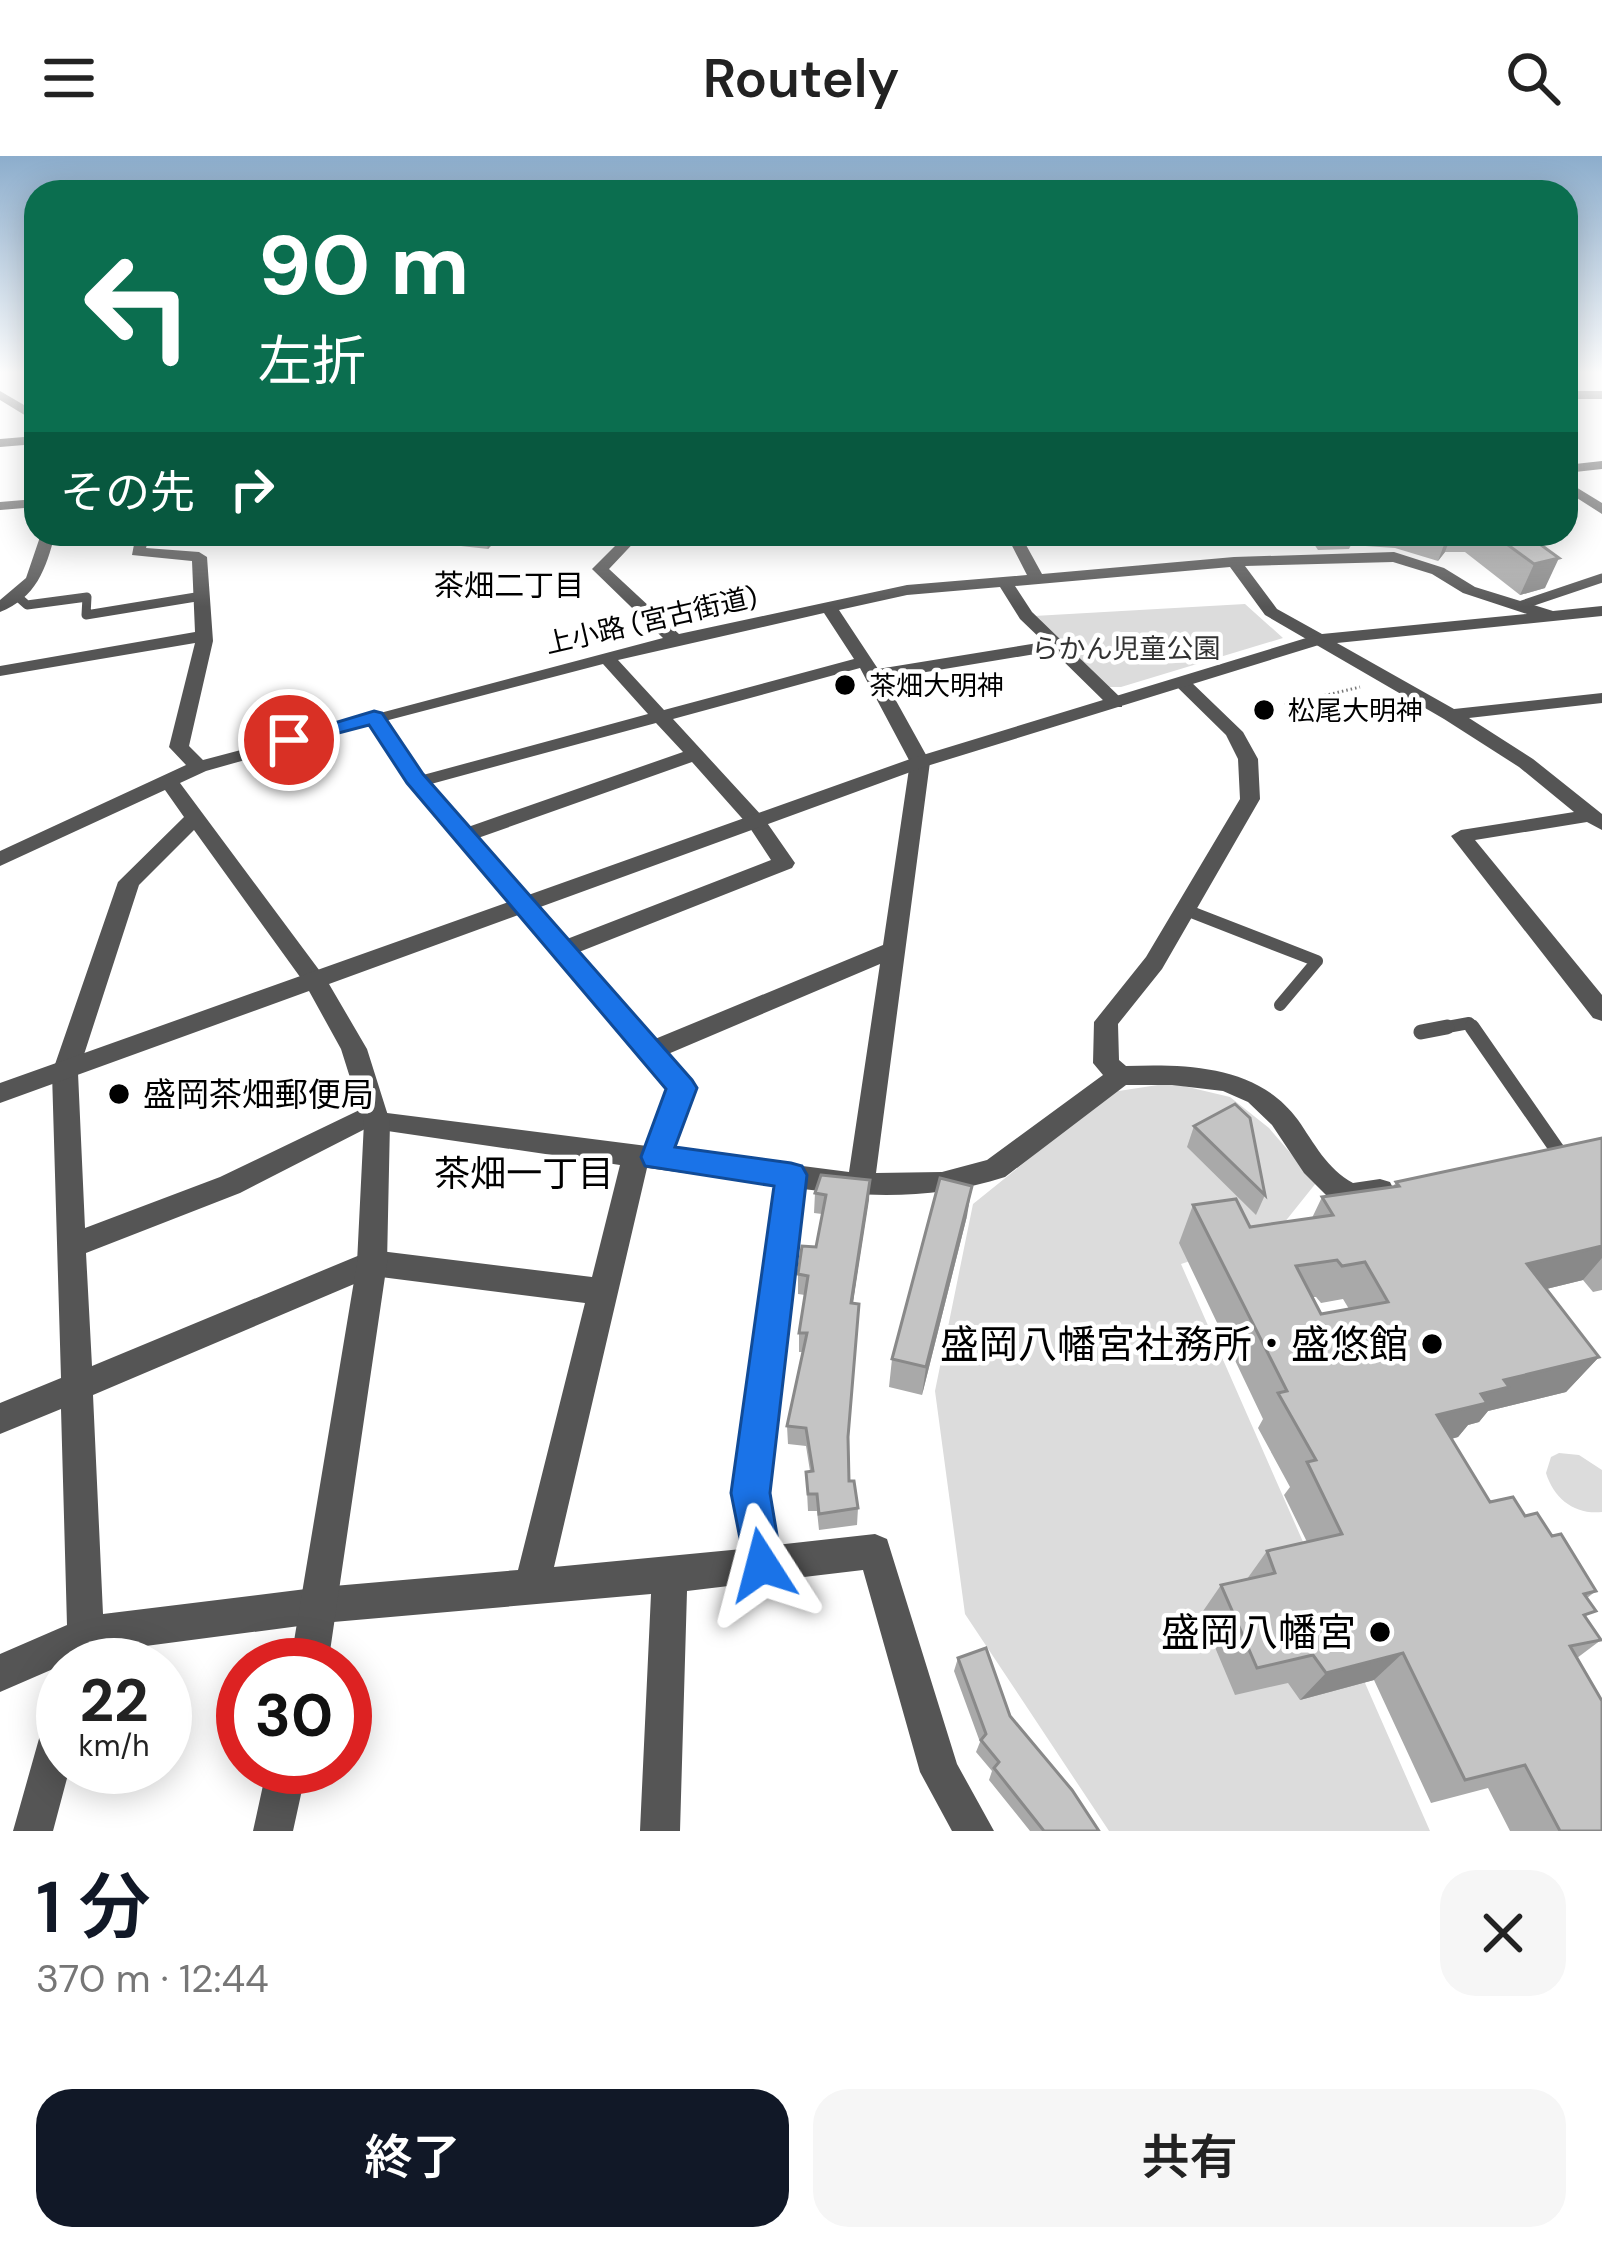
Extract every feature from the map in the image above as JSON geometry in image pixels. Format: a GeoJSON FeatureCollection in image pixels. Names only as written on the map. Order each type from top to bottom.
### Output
{"type":"FeatureCollection","features":[{"type":"Feature","properties":{"kind":"street"},"geometry":{"type":"LineString","coordinates":[[0,607],[36,579],[45,546]]}},
{"type":"Feature","properties":{"kind":"street"},"geometry":{"type":"LineString","coordinates":[[139,546],[137,552],[146,556],[199,556],[204,636],[179,747],[199,767]]}},
{"type":"Feature","properties":{"kind":"street"},"geometry":{"type":"LineString","coordinates":[[623,546],[600,569],[675,640]]}},
{"type":"Feature","properties":{"kind":"street"},"geometry":{"type":"LineString","coordinates":[[1020,546],[1037,578]]}},
{"type":"Feature","properties":{"kind":"street","name":"上小路 (宮古街道)"},"geometry":{"type":"LineString","coordinates":[[0,859],[199,767],[675,640],[907,590],[1311,552],[1394,556],[1438,571],[1469,590],[1552,616]]}},
{"type":"Feature","properties":{"kind":"street"},"geometry":{"type":"LineString","coordinates":[[1234,562],[1271,612],[1451,715],[1526,763],[1597,819]]}},
{"type":"Feature","properties":{"kind":"street"},"geometry":{"type":"LineString","coordinates":[[1004,581],[1026,615],[1116,703]]}},
{"type":"Feature","properties":{"kind":"street"},"geometry":{"type":"LineString","coordinates":[[829,607],[869,668],[920,763],[860,1185]]}},
{"type":"Feature","properties":{"kind":"street"},"geometry":{"type":"LineString","coordinates":[[0,1093],[920,763],[1316,640],[1602,611]]}},
{"type":"Feature","properties":{"kind":"street"},"geometry":{"type":"LineString","coordinates":[[0,671],[204,636]]}},
{"type":"Feature","properties":{"kind":"street"},"geometry":{"type":"LineString","coordinates":[[418,782],[660,717],[869,668],[1056,645]]}},
{"type":"Feature","properties":{"kind":"street"},"geometry":{"type":"LineString","coordinates":[[565,949],[784,863],[755,821],[607,658]]}},
{"type":"Feature","properties":{"kind":"street"},"geometry":{"type":"LineString","coordinates":[[1120,1076],[1106,1063],[1106,1022],[1154,963],[1238,824],[1252,783],[1248,759],[1234,732],[1182,683]]}},
{"type":"Feature","properties":{"kind":"street"},"geometry":{"type":"LineString","coordinates":[[1451,715],[1602,698]]}},
{"type":"Feature","properties":{"kind":"street"},"geometry":{"type":"LineString","coordinates":[[374,718],[418,782],[682,1088],[646,1156],[603,1292],[532,1586]]}},
{"type":"Feature","properties":{"kind":"street"},"geometry":{"type":"LineString","coordinates":[[465,835],[694,755]]}},
{"type":"Feature","properties":{"kind":"street"},"geometry":{"type":"LineString","coordinates":[[168,781],[316,982],[355,1049],[375,1117],[372,1263],[315,1638]]}},
{"type":"Feature","properties":{"kind":"street"},"geometry":{"type":"LineString","coordinates":[[82,1638],[80,1388],[65,1073],[129,882],[195,818]]}},
{"type":"Feature","properties":{"kind":"street"},"geometry":{"type":"LineString","coordinates":[[1597,819],[1461,836],[1602,1012]]}},
{"type":"Feature","properties":{"kind":"street"},"geometry":{"type":"LineString","coordinates":[[650,1051],[890,951]]}},
{"type":"Feature","properties":{"kind":"street"},"geometry":{"type":"LineString","coordinates":[[75,1245],[230,1185],[375,1117],[860,1185],[942,1183],[994,1168],[1120,1076],[1171,1074],[1223,1081],[1259,1096],[1279,1111],[1326,1180],[1352,1195],[1416,1184]]}},
{"type":"Feature","properties":{"kind":"street"},"geometry":{"type":"LineString","coordinates":[[762,1565],[750,1493],[791,1175]]}},
{"type":"Feature","properties":{"kind":"street"},"geometry":{"type":"LineString","coordinates":[[0,1419],[372,1263],[603,1292]]}},
{"type":"Feature","properties":{"kind":"street"},"geometry":{"type":"LineString","coordinates":[[146,1638],[322,1605],[670,1575],[875,1551],[940,1772],[974,1831]]}},
{"type":"Feature","properties":{"kind":"street"},"geometry":{"type":"LineString","coordinates":[[660,1831],[670,1575]]}},
{"type":"Feature","properties":{"kind":"street"},"geometry":{"type":"LineString","coordinates":[[0,1673],[36,1663]]}},
{"type":"Feature","properties":{"kind":"street"},"geometry":{"type":"LineString","coordinates":[[33,1831],[43,1794]]}},
{"type":"Feature","properties":{"kind":"street"},"geometry":{"type":"LineString","coordinates":[[273,1831],[281,1794]]}},
{"type":"Feature","properties":{"kind":"lane"},"geometry":{"type":"LineString","coordinates":[[1522,605],[1602,578]]}},
{"type":"Feature","properties":{"kind":"lane"},"geometry":{"type":"LineString","coordinates":[[18,597],[27,605],[87,597],[86,615],[202,596]]}},
{"type":"Feature","properties":{"kind":"lane"},"geometry":{"type":"LineString","coordinates":[[1186,910],[1324,958],[1280,1005]]}},
{"type":"Feature","properties":{"kind":"lane"},"geometry":{"type":"LineString","coordinates":[[1421,1032],[1469,1023],[1497,1057],[1500,1070],[1564,1161]]}},
{"type":"Feature","properties":{"kind":"path"},"geometry":{"type":"LineString","coordinates":[[1285,705],[1364,686]]}},
{"type":"Feature","properties":{"kind":"green space","name":"らかん児童公園"},"geometry":{"type":"Polygon","coordinates":[[[1245,604],[1283,638],[1121,687],[1106,687],[1034,616],[1245,604]]]}},
{"type":"Feature","properties":{"kind":"green space"},"geometry":{"type":"Polygon","coordinates":[[[1171,1083],[1230,1097],[1269,1128],[1316,1183],[1276,1233],[1181,1264],[1430,1831],[1109,1831],[965,1614],[935,1391],[973,1204],[1112,1092],[1171,1083]]]}},
{"type":"Feature","properties":{"kind":"green space"},"geometry":{"type":"Polygon","coordinates":[[[1579,1455],[1602,1470],[1602,1512],[1575,1508],[1554,1490],[1546,1473],[1551,1457],[1579,1455]]]}},
{"type":"Feature","properties":{"kind":"building"},"geometry":{"type":"Polygon","coordinates":[[[1509,546],[1542,546],[1559,558],[1534,564],[1509,546]]]}},
{"type":"Feature","properties":{"kind":"building"},"geometry":{"type":"Polygon","coordinates":[[[1235,1104],[1250,1118],[1265,1195],[1194,1126],[1235,1104]]]}},
{"type":"Feature","properties":{"kind":"building"},"geometry":{"type":"Polygon","coordinates":[[[1602,1138],[1602,1246],[1527,1264],[1599,1357],[1504,1380],[1509,1387],[1481,1394],[1487,1403],[1437,1415],[1490,1502],[1513,1497],[1525,1516],[1537,1513],[1552,1536],[1561,1534],[1596,1591],[1584,1594],[1596,1611],[1584,1615],[1601,1640],[1570,1646],[1602,1701],[1602,1831],[1560,1831],[1525,1765],[1465,1780],[1403,1653],[1326,1673],[1313,1655],[1257,1668],[1221,1585],[1275,1573],[1267,1551],[1342,1534],[1307,1462],[1316,1460],[1278,1393],[1287,1391],[1193,1205],[1236,1199],[1250,1227],[1333,1215],[1322,1197],[1399,1186],[1396,1182],[1602,1138]],[[1337,1260],[1296,1266],[1321,1314],[1388,1302],[1365,1262],[1342,1266],[1337,1260]]]}},
{"type":"Feature","properties":{"kind":"building"},"geometry":{"type":"Polygon","coordinates":[[[821,1175],[870,1180],[851,1303],[859,1304],[849,1481],[854,1481],[858,1508],[819,1514],[817,1494],[808,1494],[806,1472],[813,1471],[806,1428],[787,1426],[807,1333],[799,1333],[808,1276],[798,1274],[802,1246],[816,1247],[826,1195],[815,1193],[821,1175]]]}},
{"type":"Feature","properties":{"kind":"building"},"geometry":{"type":"Polygon","coordinates":[[[940,1178],[972,1186],[926,1367],[892,1359],[940,1178]]]}},
{"type":"Feature","properties":{"kind":"building"},"geometry":{"type":"Polygon","coordinates":[[[986,1648],[1010,1716],[1072,1790],[1099,1831],[1044,1831],[994,1768],[999,1762],[981,1740],[986,1734],[958,1658],[986,1648]]]}},
{"type":"Feature","properties":{"kind":"place","name":"茶畑大明神"},"geometry":{"type":"Point","coordinates":[845,685]}},
{"type":"Feature","properties":{"kind":"place","name":"松尾大明神"},"geometry":{"type":"Point","coordinates":[1264,710]}},
{"type":"Feature","properties":{"kind":"place","name":"盛岡茶畑郵便局"},"geometry":{"type":"Point","coordinates":[119,1094]}},
{"type":"Feature","properties":{"kind":"place","name":"盛岡八幡宮社務所・盛悠館"},"geometry":{"type":"Point","coordinates":[1432,1344]}},
{"type":"Feature","properties":{"kind":"place","name":"盛岡八幡宮"},"geometry":{"type":"Point","coordinates":[1380,1632]}},
{"type":"Feature","properties":{"kind":"district","name":"茶畑二丁目"},"geometry":{"type":"Point","coordinates":[509,585]}},
{"type":"Feature","properties":{"kind":"district","name":"茶畑一丁目"},"geometry":{"type":"Point","coordinates":[524,1173]}},
{"type":"Feature","properties":{"kind":"route"},"geometry":{"type":"LineString","coordinates":[[289,740],[374,718],[415,778],[682,1088],[656,1157],[791,1175],[750,1493],[762,1565]]}}]}
